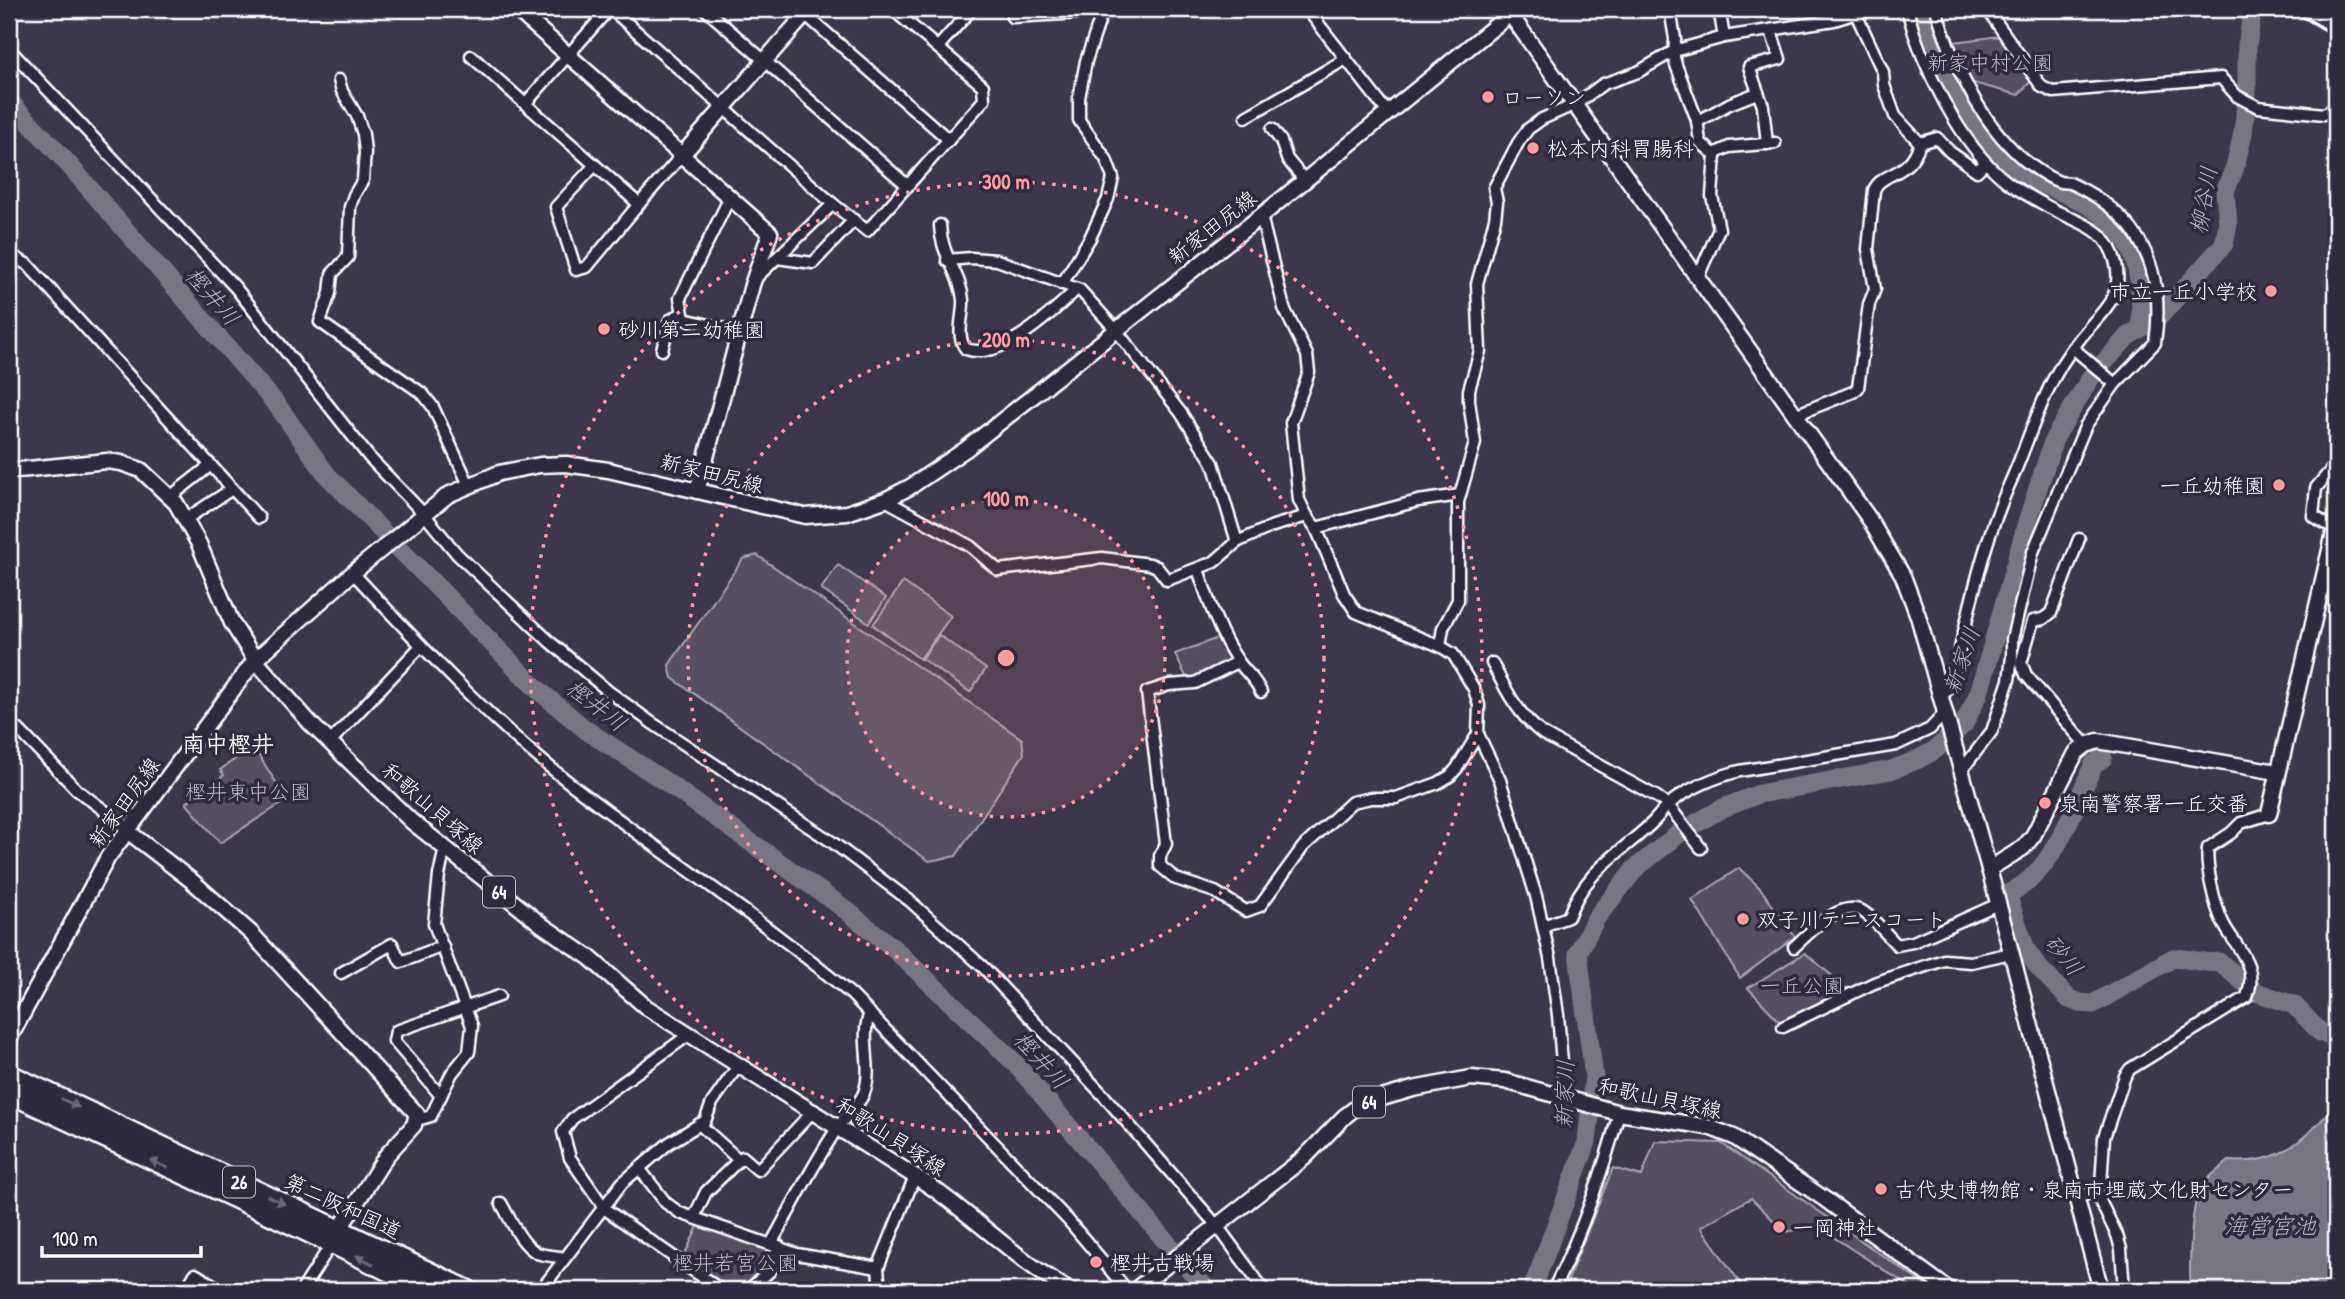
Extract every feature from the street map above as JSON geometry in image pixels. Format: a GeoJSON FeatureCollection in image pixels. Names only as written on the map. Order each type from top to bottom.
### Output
{"type":"FeatureCollection","features":[{"type":"Feature","properties":{"kind":"highway","name":"第二阪和国道"},"geometry":{"type":"LineString","coordinates":[[9,1074],[335,1236],[426,1290]]}},
{"type":"Feature","properties":{"kind":"highway","name":"第二阪和国道"},"geometry":{"type":"LineString","coordinates":[[9,1093],[199,1183],[468,1290]]}},
{"type":"Feature","properties":{"kind":"main road"},"geometry":{"type":"LineString","coordinates":[[516,9],[770,233],[739,332],[697,491]]}},
{"type":"Feature","properties":{"kind":"main road"},"geometry":{"type":"LineString","coordinates":[[1511,10],[1882,538],[1903,576],[1918,616],[1989,869],[2101,1290]]}},
{"type":"Feature","properties":{"kind":"main road","name":"新家田尻線"},"geometry":{"type":"LineString","coordinates":[[9,1039],[108,857],[255,660],[354,572],[448,495],[499,473],[519,468],[566,464],[608,470],[805,516],[847,513],[885,500],[910,487],[966,449],[1305,181],[1511,10]]}},
{"type":"Feature","properties":{"kind":"main road"},"geometry":{"type":"LineString","coordinates":[[682,155],[805,11]]}},
{"type":"Feature","properties":{"kind":"main road","name":"和歌山貝塚線"},"geometry":{"type":"LineString","coordinates":[[9,471],[107,461],[141,470],[170,497],[186,519],[232,623],[255,660],[329,743],[411,821],[542,925],[590,958],[646,1007],[915,1176],[959,1206],[1026,1263],[1069,1290]]}},
{"type":"Feature","properties":{"kind":"main road"},"geometry":{"type":"LineString","coordinates":[[2269,814],[2336,526]]}},
{"type":"Feature","properties":{"kind":"main road"},"geometry":{"type":"LineString","coordinates":[[1989,869],[2022,848],[2034,836],[2076,753],[2086,745],[2098,741],[2277,772]]}},
{"type":"Feature","properties":{"kind":"main road"},"geometry":{"type":"LineString","coordinates":[[127,829],[251,933],[417,1114],[417,1120],[386,1156],[335,1236]]}},
{"type":"Feature","properties":{"kind":"main road","name":"和歌山貝塚線"},"geometry":{"type":"LineString","coordinates":[[1135,1290],[1304,1158],[1345,1116],[1361,1104],[1413,1088],[1471,1078],[1505,1081],[1614,1111],[1711,1128],[1734,1137],[1949,1290]]}},
{"type":"Feature","properties":{"kind":"street"},"geometry":{"type":"LineString","coordinates":[[525,104],[610,9],[867,231],[984,100],[983,86],[892,9]]}},
{"type":"Feature","properties":{"kind":"street"},"geometry":{"type":"LineString","coordinates":[[705,9],[908,186]]}},
{"type":"Feature","properties":{"kind":"street"},"geometry":{"type":"LineString","coordinates":[[938,47],[972,9]]}},
{"type":"Feature","properties":{"kind":"street"},"geometry":{"type":"LineString","coordinates":[[1307,9],[1388,113]]}},
{"type":"Feature","properties":{"kind":"street"},"geometry":{"type":"LineString","coordinates":[[1670,9],[1676,65],[1697,122],[1700,142],[1714,153]]}},
{"type":"Feature","properties":{"kind":"street"},"geometry":{"type":"LineString","coordinates":[[1719,9],[1724,37]]}},
{"type":"Feature","properties":{"kind":"street"},"geometry":{"type":"LineString","coordinates":[[1908,9],[1923,53],[1956,122],[2006,181],[2100,233],[2110,248],[2118,278],[2114,297],[2108,308],[2073,348],[2045,395],[1999,508],[1951,686],[1940,698]]}},
{"type":"Feature","properties":{"kind":"street"},"geometry":{"type":"LineString","coordinates":[[1936,9],[1960,71],[1993,128],[2035,168],[2095,197],[2128,222],[2152,264],[2157,304],[2155,343],[2115,384],[2086,425],[2034,552],[2011,639],[2009,680],[1992,731],[1961,771]]}},
{"type":"Feature","properties":{"kind":"street"},"geometry":{"type":"LineString","coordinates":[[1987,9],[2042,87],[2053,92],[2221,78],[2258,107],[2324,114],[2336,108]]}},
{"type":"Feature","properties":{"kind":"street"},"geometry":{"type":"LineString","coordinates":[[1012,17],[1099,10],[1100,19],[1086,61],[1079,98],[1079,120],[1106,159],[1113,178],[1108,199],[1090,238],[1062,284]]}},
{"type":"Feature","properties":{"kind":"street"},"geometry":{"type":"LineString","coordinates":[[805,11],[949,140]]}},
{"type":"Feature","properties":{"kind":"street"},"geometry":{"type":"LineString","coordinates":[[1440,646],[1443,628],[1458,600],[1458,502],[1475,443],[1469,390],[1480,351],[1477,284],[1495,219],[1497,202],[1494,188],[1528,129],[1542,119],[1576,104],[1603,84],[1638,72],[1674,51],[1724,37],[1834,20],[1861,11],[1883,72],[1884,85],[1895,116],[1920,144]]}},
{"type":"Feature","properties":{"kind":"street"},"geometry":{"type":"LineString","coordinates":[[1714,153],[1729,147],[1771,143],[1763,106],[1749,68],[1780,59],[1771,31]]}},
{"type":"Feature","properties":{"kind":"street"},"geometry":{"type":"LineString","coordinates":[[9,49],[227,278],[369,457],[457,554],[550,642],[608,691],[832,842],[910,901],[984,968],[1104,1096],[1264,1290]]}},
{"type":"Feature","properties":{"kind":"street"},"geometry":{"type":"LineString","coordinates":[[471,56],[639,204]]}},
{"type":"Feature","properties":{"kind":"street"},"geometry":{"type":"LineString","coordinates":[[1246,117],[1346,59]]}},
{"type":"Feature","properties":{"kind":"street"},"geometry":{"type":"LineString","coordinates":[[339,80],[363,134],[363,180],[350,207],[348,257],[332,274],[330,293],[320,322],[423,394],[433,407],[469,485]]}},
{"type":"Feature","properties":{"kind":"street"},"geometry":{"type":"LineString","coordinates":[[1697,122],[1729,104],[1757,93]]}},
{"type":"Feature","properties":{"kind":"street"},"geometry":{"type":"LineString","coordinates":[[1272,129],[1281,141],[1287,159],[1305,181]]}},
{"type":"Feature","properties":{"kind":"street"},"geometry":{"type":"LineString","coordinates":[[1795,415],[1858,388],[1869,304],[1875,289],[1868,249],[1876,184],[1907,167],[1920,144],[1937,138],[1950,152],[1977,171],[1982,166]]}},
{"type":"Feature","properties":{"kind":"street"},"geometry":{"type":"LineString","coordinates":[[1698,277],[1719,229],[1712,195],[1714,153]]}},
{"type":"Feature","properties":{"kind":"street"},"geometry":{"type":"LineString","coordinates":[[594,165],[556,206],[576,270],[587,267],[682,155]]}},
{"type":"Feature","properties":{"kind":"street"},"geometry":{"type":"LineString","coordinates":[[730,197],[680,298],[681,314],[684,319],[739,332]]}},
{"type":"Feature","properties":{"kind":"street"},"geometry":{"type":"LineString","coordinates":[[754,280],[833,204]]}},
{"type":"Feature","properties":{"kind":"street"},"geometry":{"type":"LineString","coordinates":[[1261,216],[1284,308],[1307,355],[1308,379],[1291,423],[1299,500],[1317,528],[1344,594],[1356,612],[1440,646],[1453,654],[1474,689],[1479,705],[1478,734],[1500,780],[1518,831],[1543,926],[1558,1015],[1565,1098]]}},
{"type":"Feature","properties":{"kind":"street"},"geometry":{"type":"LineString","coordinates":[[777,258],[813,262],[854,220]]}},
{"type":"Feature","properties":{"kind":"street"},"geometry":{"type":"LineString","coordinates":[[940,225],[940,240],[963,297],[962,345],[973,351],[1003,345],[1024,333],[1051,314],[1077,289]]}},
{"type":"Feature","properties":{"kind":"street"},"geometry":{"type":"LineString","coordinates":[[770,233],[789,247]]}},
{"type":"Feature","properties":{"kind":"street"},"geometry":{"type":"LineString","coordinates":[[9,254],[27,265],[259,519]]}},
{"type":"Feature","properties":{"kind":"street"},"geometry":{"type":"LineString","coordinates":[[947,260],[996,260],[1080,290],[1116,330],[1181,413],[1213,463],[1237,542]]}},
{"type":"Feature","properties":{"kind":"street"},"geometry":{"type":"LineString","coordinates":[[662,349],[670,320],[681,314]]}},
{"type":"Feature","properties":{"kind":"street"},"geometry":{"type":"LineString","coordinates":[[2073,348],[2115,384]]}},
{"type":"Feature","properties":{"kind":"street"},"geometry":{"type":"LineString","coordinates":[[2336,464],[2316,488],[2313,516],[2336,526]]}},
{"type":"Feature","properties":{"kind":"street"},"geometry":{"type":"LineString","coordinates":[[170,497],[211,465]]}},
{"type":"Feature","properties":{"kind":"street"},"geometry":{"type":"LineString","coordinates":[[186,519],[233,489]]}},
{"type":"Feature","properties":{"kind":"street"},"geometry":{"type":"LineString","coordinates":[[1317,528],[1408,504],[1460,495]]}},
{"type":"Feature","properties":{"kind":"street"},"geometry":{"type":"LineString","coordinates":[[885,500],[970,546],[998,570],[1102,558],[1157,566],[1167,580],[1221,558],[1237,542],[1273,526],[1307,516]]}},
{"type":"Feature","properties":{"kind":"street"},"geometry":{"type":"LineString","coordinates":[[2079,539],[2051,613],[2043,619],[2033,621],[2021,663],[2026,675],[2086,745]]}},
{"type":"Feature","properties":{"kind":"street"},"geometry":{"type":"LineString","coordinates":[[1198,569],[1212,610],[1238,662],[1255,678],[1261,692]]}},
{"type":"Feature","properties":{"kind":"street"},"geometry":{"type":"LineString","coordinates":[[354,572],[421,646],[475,700],[571,783],[822,970],[870,1013],[1059,1210],[1127,1290]]}},
{"type":"Feature","properties":{"kind":"street"},"geometry":{"type":"LineString","coordinates":[[329,743],[421,646]]}},
{"type":"Feature","properties":{"kind":"street"},"geometry":{"type":"LineString","coordinates":[[1238,662],[1195,682],[1169,685],[1147,692],[1166,844],[1160,856],[1160,866],[1176,879],[1215,892],[1246,911],[1260,906],[1303,847],[1352,802],[1371,797],[1396,798],[1438,783],[1457,768],[1478,734]]}},
{"type":"Feature","properties":{"kind":"street"},"geometry":{"type":"LineString","coordinates":[[1492,663],[1516,709],[1529,723],[1668,805],[1702,848]]}},
{"type":"Feature","properties":{"kind":"street"},"geometry":{"type":"LineString","coordinates":[[1543,926],[1568,917],[1583,889],[1602,865],[1653,822],[1668,805],[1721,776],[1896,745],[1930,729],[1944,714]]}},
{"type":"Feature","properties":{"kind":"street"},"geometry":{"type":"LineString","coordinates":[[9,724],[19,730],[77,789],[127,829]]}},
{"type":"Feature","properties":{"kind":"street"},"geometry":{"type":"LineString","coordinates":[[2077,1198],[2095,1191],[2101,1185],[2104,1137],[2124,1076],[2130,1069],[2247,997],[2250,988],[2242,950],[2218,910],[2207,858],[2208,848],[2241,823],[2269,814]]}},
{"type":"Feature","properties":{"kind":"street"},"geometry":{"type":"LineString","coordinates":[[417,1120],[431,1116],[452,1073],[469,1052],[472,1026],[434,924],[439,875],[445,849]]}},
{"type":"Feature","properties":{"kind":"street"},"geometry":{"type":"LineString","coordinates":[[1794,947],[1818,924],[1846,908],[1862,911],[1897,945],[1913,942],[1998,904]]}},
{"type":"Feature","properties":{"kind":"street"},"geometry":{"type":"LineString","coordinates":[[341,973],[392,944],[401,962],[443,946]]}},
{"type":"Feature","properties":{"kind":"street"},"geometry":{"type":"LineString","coordinates":[[1783,1027],[1874,983],[1944,960],[1971,962],[2011,953]]}},
{"type":"Feature","properties":{"kind":"street"},"geometry":{"type":"LineString","coordinates":[[441,1096],[394,1041],[396,1031],[499,996]]}},
{"type":"Feature","properties":{"kind":"street"},"geometry":{"type":"LineString","coordinates":[[748,1290],[770,1271],[775,1245],[839,1126],[864,1092],[867,1073],[866,1023],[870,1013]]}},
{"type":"Feature","properties":{"kind":"street"},"geometry":{"type":"LineString","coordinates":[[690,1034],[565,1126],[563,1132],[570,1158],[604,1209],[721,1290]]}},
{"type":"Feature","properties":{"kind":"street"},"geometry":{"type":"LineString","coordinates":[[541,1290],[622,1183],[669,1143],[705,1121],[712,1103],[738,1066]]}},
{"type":"Feature","properties":{"kind":"street"},"geometry":{"type":"LineString","coordinates":[[694,1217],[706,1192],[739,1160],[743,1157],[758,1170],[814,1111]]}},
{"type":"Feature","properties":{"kind":"street"},"geometry":{"type":"LineString","coordinates":[[1553,1290],[1572,1253],[1604,1169],[1614,1111]]}},
{"type":"Feature","properties":{"kind":"street"},"geometry":{"type":"LineString","coordinates":[[699,1124],[739,1160]]}},
{"type":"Feature","properties":{"kind":"street"},"geometry":{"type":"LineString","coordinates":[[639,1168],[666,1203],[680,1213],[797,1254],[878,1268]]}},
{"type":"Feature","properties":{"kind":"street"},"geometry":{"type":"LineString","coordinates":[[880,1290],[878,1268],[915,1176]]}},
{"type":"Feature","properties":{"kind":"street"},"geometry":{"type":"LineString","coordinates":[[2095,1191],[2117,1235],[2121,1249],[2124,1290]]}},
{"type":"Feature","properties":{"kind":"street"},"geometry":{"type":"LineString","coordinates":[[501,1203],[530,1248],[538,1254],[565,1258]]}},
{"type":"Feature","properties":{"kind":"street"},"geometry":{"type":"LineString","coordinates":[[302,1290],[335,1236]]}},
{"type":"Feature","properties":{"kind":"street"},"geometry":{"type":"LineString","coordinates":[[186,1290],[195,1274],[222,1290]]}},
{"type":"Feature","properties":{"kind":"green space","name":"新家中村公園"},"geometry":{"type":"Polygon","coordinates":[[[2000,36],[2033,79],[2018,95],[1969,82],[1953,42],[2000,36]]]}},
{"type":"Feature","properties":{"kind":"green space"},"geometry":{"type":"Polygon","coordinates":[[[757,555],[1022,739],[1024,754],[956,856],[929,861],[672,678],[669,665],[743,559],[757,555]]]}},
{"type":"Feature","properties":{"kind":"green space"},"geometry":{"type":"Polygon","coordinates":[[[838,565],[886,598],[869,623],[821,589],[838,565]]]}},
{"type":"Feature","properties":{"kind":"green space"},"geometry":{"type":"Polygon","coordinates":[[[903,582],[951,616],[920,659],[873,625],[903,582]]]}},
{"type":"Feature","properties":{"kind":"green space"},"geometry":{"type":"Polygon","coordinates":[[[939,635],[986,669],[970,692],[922,659],[939,635]]]}},
{"type":"Feature","properties":{"kind":"green space"},"geometry":{"type":"Polygon","coordinates":[[[1223,636],[1232,662],[1188,681],[1175,654],[1223,636]]]}},
{"type":"Feature","properties":{"kind":"green space","name":"樫井東中公園"},"geometry":{"type":"Polygon","coordinates":[[[253,746],[287,800],[220,843],[186,803],[224,775],[220,770],[253,746]]]}},
{"type":"Feature","properties":{"kind":"green space","name":"双子川テニスコート"},"geometry":{"type":"Polygon","coordinates":[[[1739,868],[1760,888],[1795,937],[1740,978],[1692,900],[1739,868]]]}},
{"type":"Feature","properties":{"kind":"green space","name":"一丘公園"},"geometry":{"type":"Polygon","coordinates":[[[1805,953],[1849,990],[1781,1023],[1748,988],[1805,953]]]}},
{"type":"Feature","properties":{"kind":"green space"},"geometry":{"type":"Polygon","coordinates":[[[1655,1141],[1721,1143],[1932,1290],[1915,1290],[1816,1226],[1785,1232],[1751,1198],[1701,1227],[1745,1290],[1564,1290],[1613,1168],[1642,1176],[1655,1141]]]}},
{"type":"Feature","properties":{"kind":"green space","name":"樫井若宮公園"},"geometry":{"type":"Polygon","coordinates":[[[700,1222],[774,1249],[766,1271],[741,1290],[728,1290],[684,1256],[700,1222]]]}},
{"type":"Feature","properties":{"kind":"water","name":"海営宮池"},"geometry":{"type":"Polygon","coordinates":[[[2336,1106],[2336,1290],[2191,1290],[2192,1222],[2197,1196],[2204,1183],[2229,1161],[2264,1159],[2290,1148],[2336,1106]]]}},
{"type":"Feature","properties":{"kind":"waterway","name":"新家川"},"geometry":{"type":"LineString","coordinates":[[1921,9],[1941,63],[1958,98],[2003,157],[2027,175],[2100,213],[2125,238],[2137,269],[2141,326]]}},
{"type":"Feature","properties":{"kind":"waterway","name":"新家川"},"geometry":{"type":"LineString","coordinates":[[1532,1290],[1587,1142],[1594,1077],[1578,953],[1596,918],[1636,868],[1681,832],[1723,808],[1759,794],[1891,770],[1935,750],[1964,724],[1979,693],[2028,519],[2054,439],[2091,377],[2128,336],[2160,316],[2224,244],[2228,224],[2225,191],[2235,167],[2243,133],[2247,96],[2247,45],[2253,9]]}},
{"type":"Feature","properties":{"kind":"waterway","name":"樫井川"},"geometry":{"type":"LineString","coordinates":[[9,101],[63,158],[277,405],[327,475],[536,688],[586,730],[666,782],[842,907],[892,947],[1015,1063],[1207,1290]]}},
{"type":"Feature","properties":{"kind":"waterway","name":"砂川"},"geometry":{"type":"LineString","coordinates":[[2103,758],[2094,764],[2061,838],[2050,856],[2038,872],[2007,894],[2026,950],[2039,968],[2069,999],[2093,1004],[2173,958],[2219,962],[2256,992],[2294,1005],[2320,1032],[2336,1038]]}},
{"type":"Feature","properties":{"kind":"railway"},"geometry":{"type":"LineString","coordinates":[[2290,9],[2336,36]]}},
{"type":"Feature","properties":{"kind":"place","name":"ローソン"},"geometry":{"type":"Point","coordinates":[1488,97]}},
{"type":"Feature","properties":{"kind":"place","name":"松本内科胃腸科"},"geometry":{"type":"Point","coordinates":[1533,148]}},
{"type":"Feature","properties":{"kind":"place","name":"市立一丘小学校"},"geometry":{"type":"Point","coordinates":[2271,291]}},
{"type":"Feature","properties":{"kind":"place","name":"砂川第二幼稚園"},"geometry":{"type":"Point","coordinates":[604,329]}},
{"type":"Feature","properties":{"kind":"place","name":"一丘幼稚園"},"geometry":{"type":"Point","coordinates":[2279,485]}},
{"type":"Feature","properties":{"kind":"place","name":"泉南警察署一丘交番"},"geometry":{"type":"Point","coordinates":[2045,803]}},
{"type":"Feature","properties":{"kind":"place","name":"双子川テニスコート"},"geometry":{"type":"Point","coordinates":[1743,919]}},
{"type":"Feature","properties":{"kind":"place","name":"古代史博物館・泉南市埋蔵文化財センター"},"geometry":{"type":"Point","coordinates":[1881,1189]}},
{"type":"Feature","properties":{"kind":"place","name":"一岡神社"},"geometry":{"type":"Point","coordinates":[1779,1227]}},
{"type":"Feature","properties":{"kind":"place","name":"樫井古戦場"},"geometry":{"type":"Point","coordinates":[1096,1262]}},
{"type":"Feature","properties":{"kind":"district","name":"南中樫井"},"geometry":{"type":"Point","coordinates":[228,743]}},
{"type":"Feature","properties":{"kind":"water label","name":"柳谷川"},"geometry":{"type":"Point","coordinates":[2203,200]}}]}
